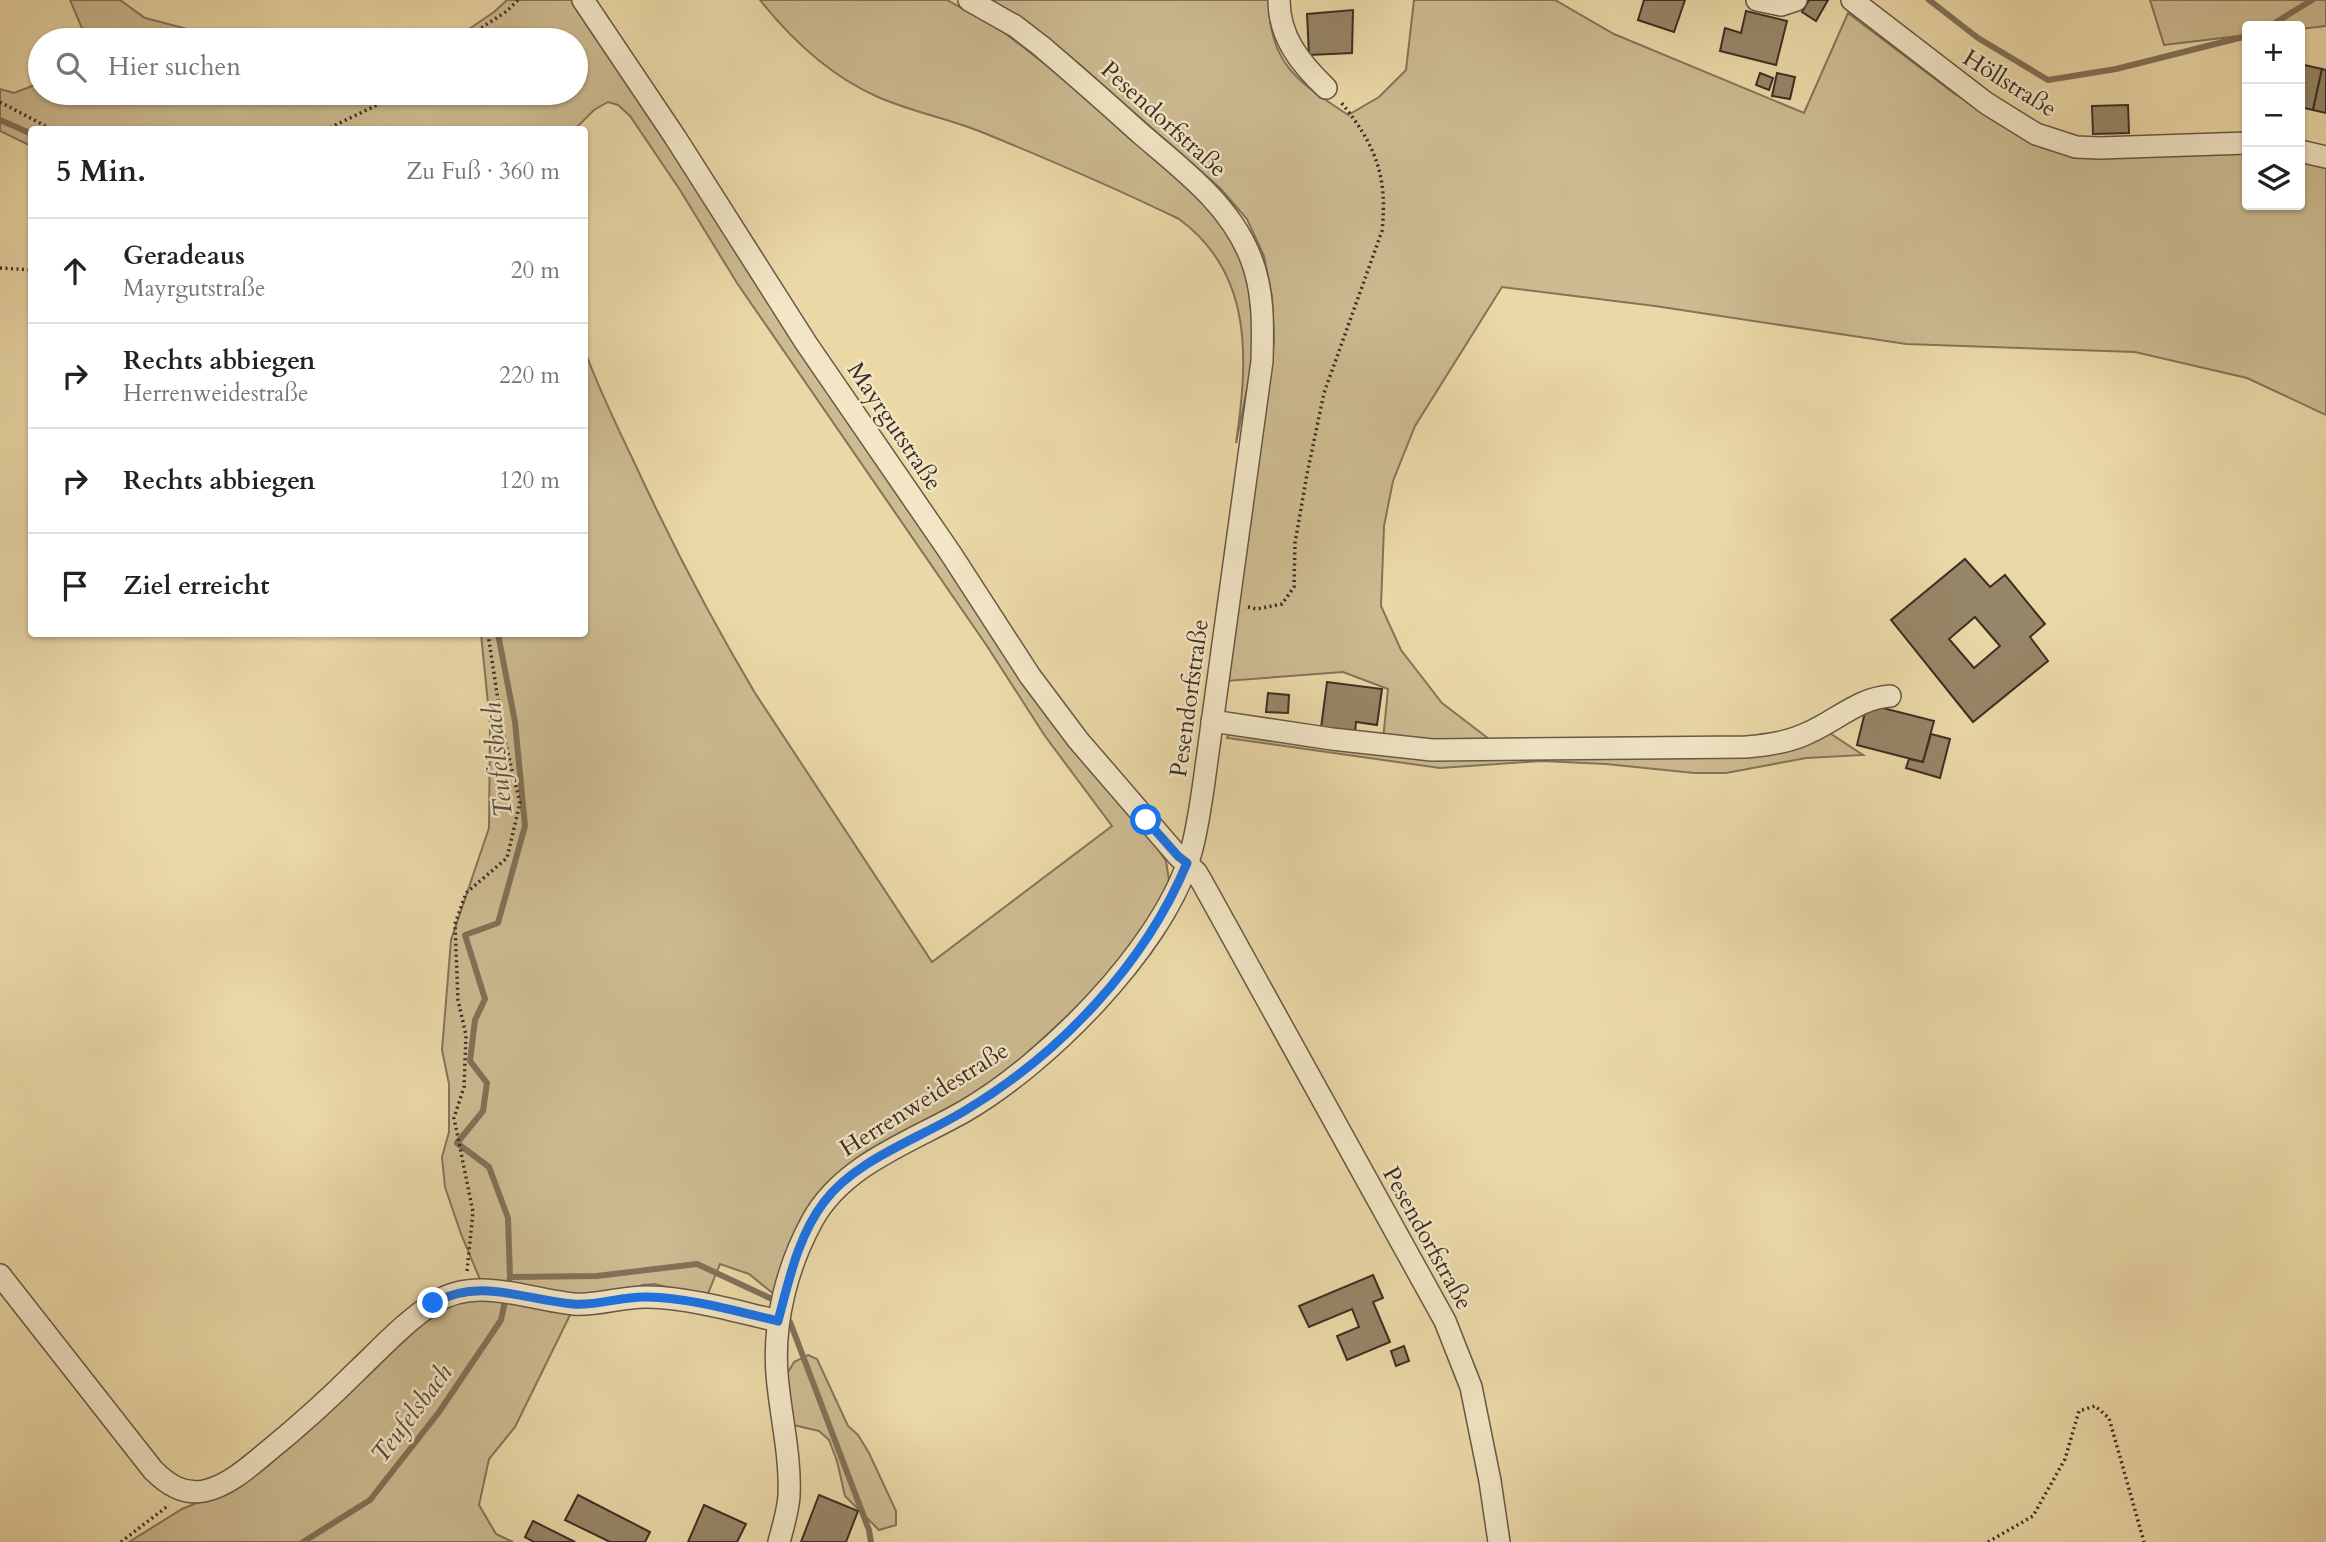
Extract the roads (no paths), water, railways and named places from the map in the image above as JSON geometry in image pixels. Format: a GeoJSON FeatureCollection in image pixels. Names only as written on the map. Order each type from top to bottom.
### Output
{"type":"FeatureCollection","features":[{"type":"Feature","properties":{"kind":"street","name":"Mayrgutstraße"},"geometry":{"type":"LineString","coordinates":[[583,0],[806,343],[951,554],[1030,676],[1078,740],[1168,845],[1187,863]]}},
{"type":"Feature","properties":{"kind":"street","name":"Pesendorfstraße"},"geometry":{"type":"LineString","coordinates":[[969,0],[1015,26],[1041,46],[1191,176],[1219,205],[1236,228],[1250,255],[1261,300],[1262,361],[1194,842],[1187,863],[1202,882],[1445,1321],[1471,1387],[1499,1542]]}},
{"type":"Feature","properties":{"kind":"street"},"geometry":{"type":"LineString","coordinates":[[1279,0],[1279,14],[1292,48],[1300,61],[1326,88]]}},
{"type":"Feature","properties":{"kind":"street"},"geometry":{"type":"LineString","coordinates":[[1757,0],[1781,5],[1797,0]]}},
{"type":"Feature","properties":{"kind":"street","name":"Höllstraße"},"geometry":{"type":"LineString","coordinates":[[1852,0],[1986,103],[2036,134],[2076,147],[2242,143]]}},
{"type":"Feature","properties":{"kind":"street"},"geometry":{"type":"LineString","coordinates":[[2305,152],[2326,157]]}},
{"type":"Feature","properties":{"kind":"street"},"geometry":{"type":"LineString","coordinates":[[1212,721],[1332,739],[1432,750],[1746,747],[1797,738],[1866,700],[1890,696]]}},
{"type":"Feature","properties":{"kind":"street","name":"Herrenweidestraße"},"geometry":{"type":"LineString","coordinates":[[779,1542],[789,1496],[789,1472],[776,1371],[778,1321],[790,1275],[806,1233],[824,1202],[842,1181],[862,1167],[967,1110],[1010,1082],[1048,1049],[1085,1013],[1146,939],[1168,905],[1187,863]]}},
{"type":"Feature","properties":{"kind":"street"},"geometry":{"type":"LineString","coordinates":[[0,1275],[153,1470],[165,1482],[190,1492],[216,1487],[252,1464],[297,1428],[416,1317],[450,1294],[465,1290],[506,1293],[573,1304],[664,1297],[778,1321]]}},
{"type":"Feature","properties":{"kind":"waterway"},"geometry":{"type":"LineString","coordinates":[[1929,0],[1978,38],[2048,80],[2116,69],[2242,37]]}},
{"type":"Feature","properties":{"kind":"waterway"},"geometry":{"type":"LineString","coordinates":[[2278,21],[2312,0]]}},
{"type":"Feature","properties":{"kind":"waterway","name":"Teufelsbach"},"geometry":{"type":"LineString","coordinates":[[0,120],[28,132]]}},
{"type":"Feature","properties":{"kind":"waterway","name":"Teufelsbach"},"geometry":{"type":"LineString","coordinates":[[303,1542],[370,1500],[439,1412],[501,1320],[510,1277],[508,1218],[489,1167],[457,1143],[483,1111],[487,1083],[470,1061],[475,1020],[485,999],[465,935],[498,923],[525,826],[515,722],[499,637]]}},
{"type":"Feature","properties":{"kind":"waterway","name":"Teufelsbach"},"geometry":{"type":"LineString","coordinates":[[510,1277],[597,1276],[697,1264],[772,1299]]}},
{"type":"Feature","properties":{"kind":"waterway","name":"Teufelsbach"},"geometry":{"type":"LineString","coordinates":[[790,1322],[869,1530],[871,1542]]}}]}
